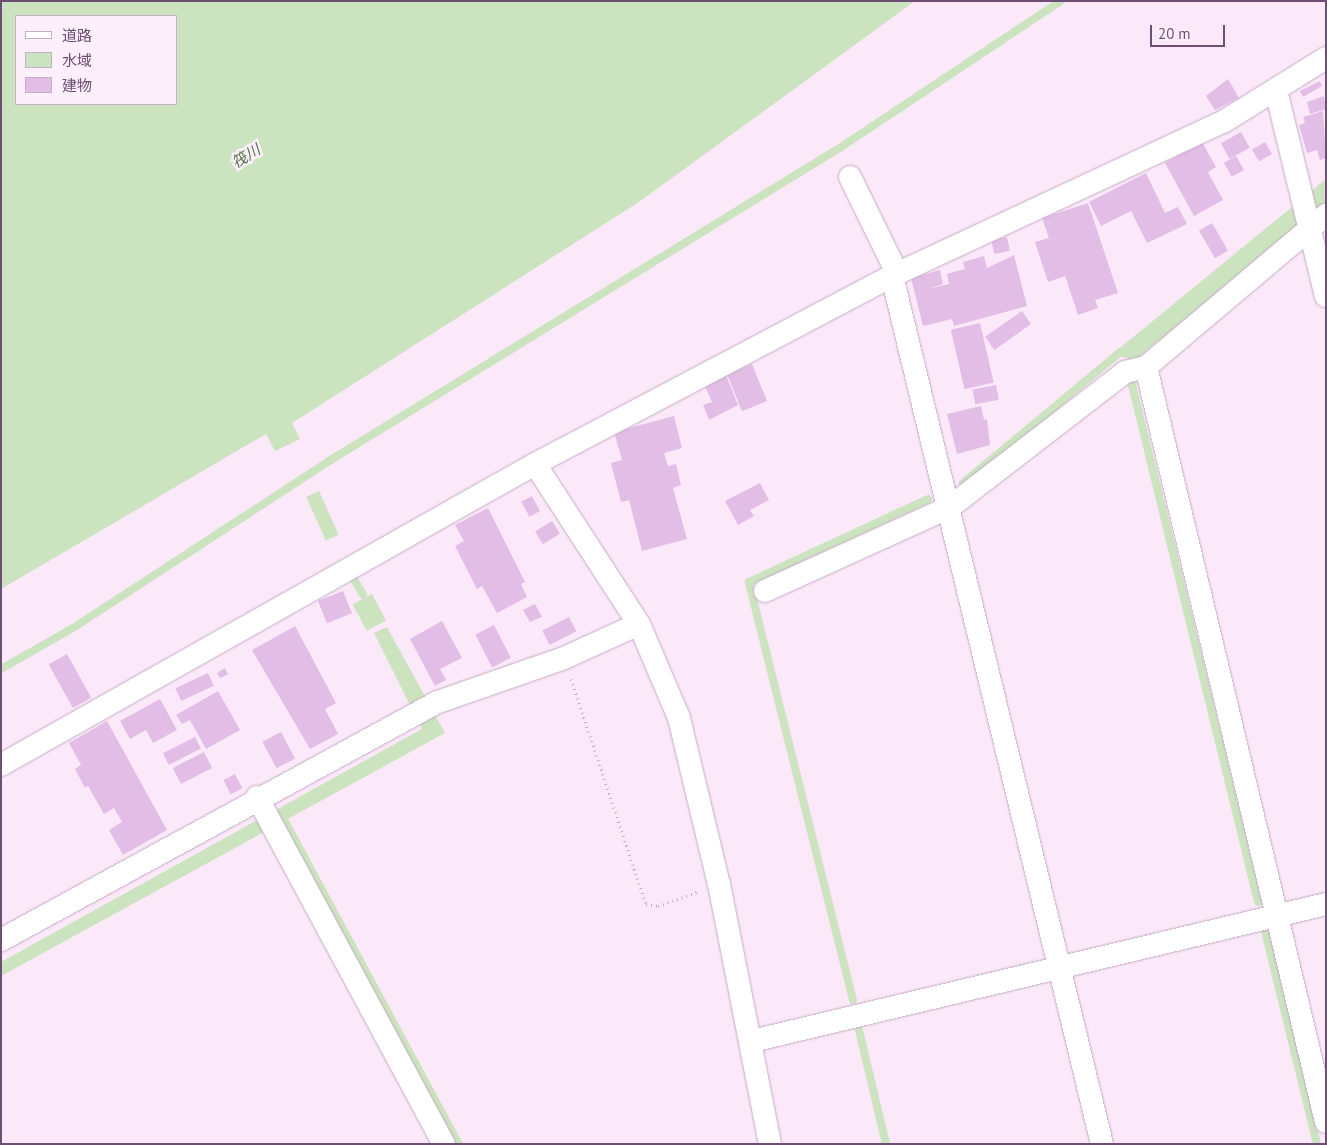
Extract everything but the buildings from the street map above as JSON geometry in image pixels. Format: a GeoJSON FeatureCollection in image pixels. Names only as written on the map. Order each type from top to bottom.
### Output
{"type":"FeatureCollection","features":[{"type":"Feature","properties":{"kind":"street"},"geometry":{"type":"LineString","coordinates":[[1,765],[534,464],[894,274],[1223,122],[1326,58]]}},
{"type":"Feature","properties":{"kind":"street"},"geometry":{"type":"LineString","coordinates":[[1276,90],[1301,196],[1314,222],[1326,296]]}},
{"type":"Feature","properties":{"kind":"street"},"geometry":{"type":"LineString","coordinates":[[850,177],[894,274],[1102,1144]]}},
{"type":"Feature","properties":{"kind":"street"},"geometry":{"type":"LineString","coordinates":[[765,591],[950,507],[1125,372],[1146,367],[1314,222]]}},
{"type":"Feature","properties":{"kind":"street"},"geometry":{"type":"LineString","coordinates":[[1146,367],[1326,1122]]}},
{"type":"Feature","properties":{"kind":"street"},"geometry":{"type":"LineString","coordinates":[[534,464],[639,624],[679,718],[719,884],[752,1041],[770,1144]]}},
{"type":"Feature","properties":{"kind":"street"},"geometry":{"type":"LineString","coordinates":[[1,940],[259,802],[438,702],[564,658],[639,624]]}},
{"type":"Feature","properties":{"kind":"street"},"geometry":{"type":"LineString","coordinates":[[259,802],[444,1144]]}},
{"type":"Feature","properties":{"kind":"street"},"geometry":{"type":"LineString","coordinates":[[752,1041],[1326,904]]}},
{"type":"Feature","properties":{"kind":"path"},"geometry":{"type":"LineString","coordinates":[[564,658],[646,904],[658,906],[719,884]]}},
{"type":"Feature","properties":{"kind":"water","name":"筏川"},"geometry":{"type":"Polygon","coordinates":[[[1,1],[915,1],[639,202],[292,423],[300,439],[275,451],[266,434],[1,589],[1,1]]]}},
{"type":"Feature","properties":{"kind":"water"},"geometry":{"type":"Polygon","coordinates":[[[1326,179],[1326,203],[1134,361],[1119,355],[1121,347],[1326,179]]]}},
{"type":"Feature","properties":{"kind":"water"},"geometry":{"type":"Polygon","coordinates":[[[319,491],[339,535],[326,541],[306,497],[319,491]]]}},
{"type":"Feature","properties":{"kind":"water"},"geometry":{"type":"Polygon","coordinates":[[[372,594],[386,620],[367,631],[353,604],[372,594]]]}},
{"type":"Feature","properties":{"kind":"water"},"geometry":{"type":"Polygon","coordinates":[[[387,627],[445,733],[1,976],[1,962],[422,729],[374,633],[387,627]]]}},
{"type":"Feature","properties":{"kind":"waterway"},"geometry":{"type":"LineString","coordinates":[[1,669],[73,628],[329,461],[841,147],[1061,1]]}},
{"type":"Feature","properties":{"kind":"waterway"},"geometry":{"type":"LineString","coordinates":[[963,483],[1120,352],[1128,354]]}},
{"type":"Feature","properties":{"kind":"waterway"},"geometry":{"type":"LineString","coordinates":[[1132,385],[1258,902]]}},
{"type":"Feature","properties":{"kind":"waterway"},"geometry":{"type":"LineString","coordinates":[[853,1000],[749,582],[928,499]]}},
{"type":"Feature","properties":{"kind":"waterway"},"geometry":{"type":"LineString","coordinates":[[355,581],[363,595]]}},
{"type":"Feature","properties":{"kind":"waterway"},"geometry":{"type":"LineString","coordinates":[[281,814],[459,1144]]}},
{"type":"Feature","properties":{"kind":"waterway"},"geometry":{"type":"LineString","coordinates":[[1265,931],[1317,1144]]}},
{"type":"Feature","properties":{"kind":"waterway"},"geometry":{"type":"LineString","coordinates":[[859,1030],[886,1144]]}}]}
